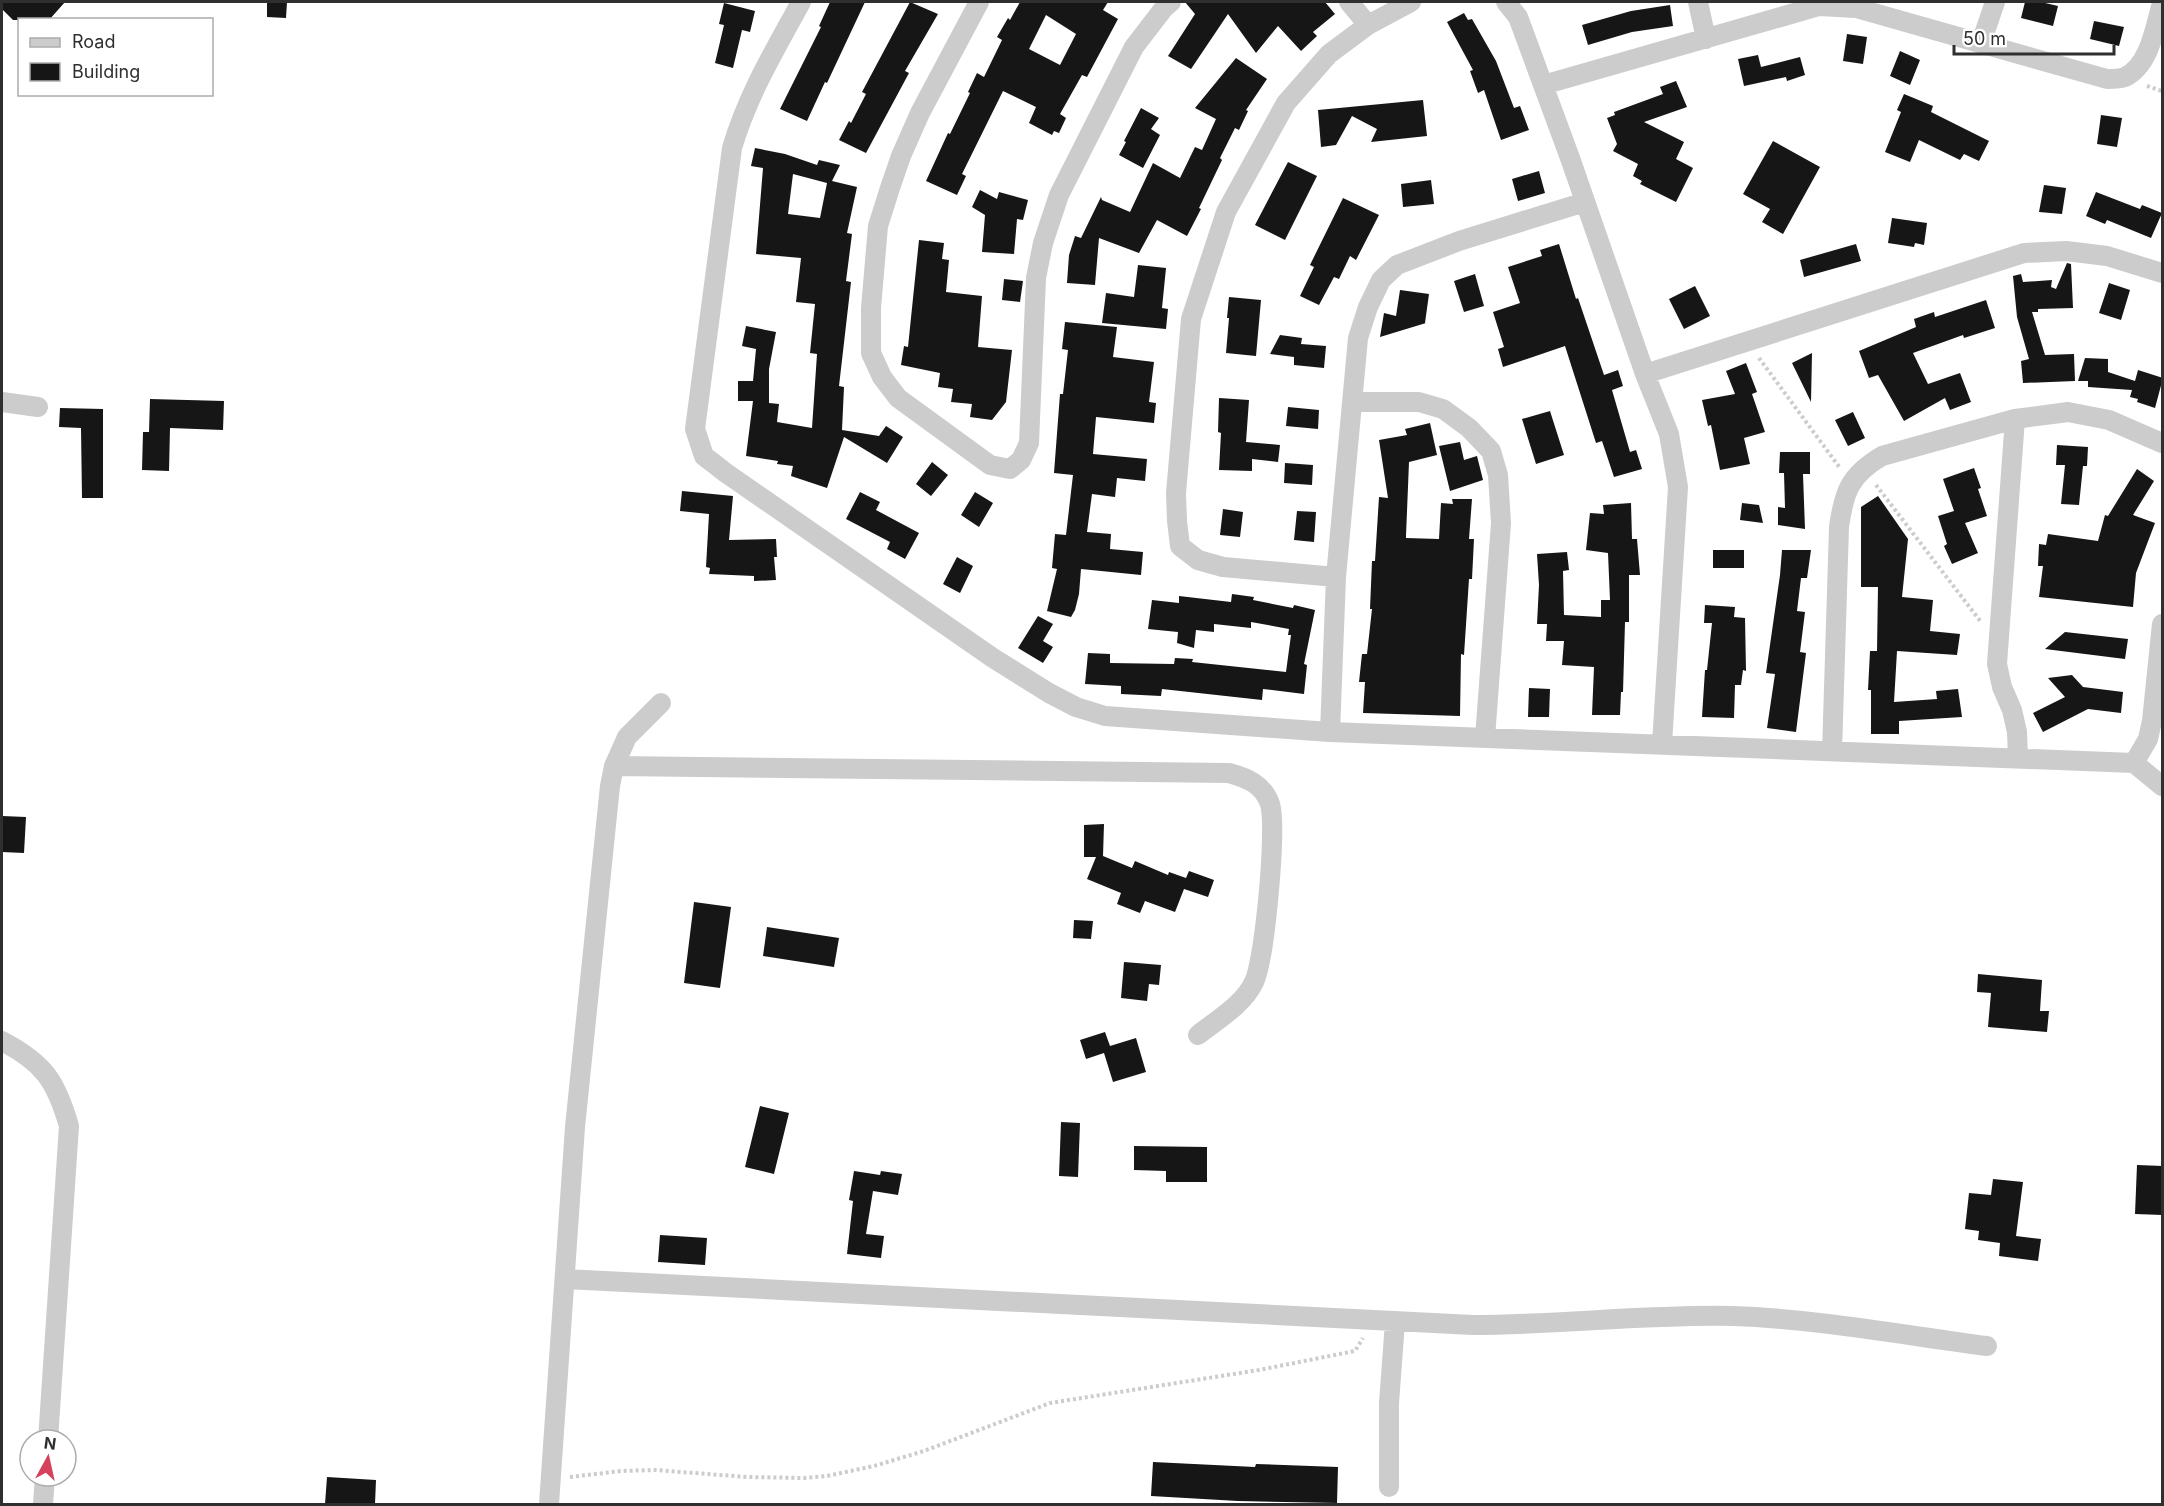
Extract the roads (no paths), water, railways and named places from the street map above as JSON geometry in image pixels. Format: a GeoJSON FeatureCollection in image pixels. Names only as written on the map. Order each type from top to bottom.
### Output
{"type":"FeatureCollection","features":[{"type":"Feature","properties":{"kind":"street"},"geometry":{"type":"LineString","coordinates":[[801,2],[752,91],[732,148],[695,429],[704,456],[993,658],[1049,693],[1076,707],[1105,716],[1330,732],[2134,764],[2163,786]]}},
{"type":"Feature","properties":{"kind":"street"},"geometry":{"type":"LineString","coordinates":[[979,2],[920,113],[901,156],[881,216],[878,226],[871,309],[871,353],[882,377],[898,398],[990,465],[1010,468],[1022,460],[1029,442],[1036,278],[1043,243],[1059,195],[1134,47],[1171,2]]}},
{"type":"Feature","properties":{"kind":"street"},"geometry":{"type":"LineString","coordinates":[[1349,2],[1368,25]]}},
{"type":"Feature","properties":{"kind":"street"},"geometry":{"type":"LineString","coordinates":[[1336,577],[1223,567],[1198,560],[1180,546],[1176,493],[1191,319],[1226,212],[1286,103],[1329,54],[1368,25],[1411,2]]}},
{"type":"Feature","properties":{"kind":"street"},"geometry":{"type":"LineString","coordinates":[[1506,2],[1518,17],[1645,374],[1669,434],[1678,487],[1662,744]]}},
{"type":"Feature","properties":{"kind":"street"},"geometry":{"type":"LineString","coordinates":[[1698,2],[1706,39]]}},
{"type":"Feature","properties":{"kind":"street"},"geometry":{"type":"LineString","coordinates":[[1981,44],[1995,2]]}},
{"type":"Feature","properties":{"kind":"street"},"geometry":{"type":"LineString","coordinates":[[1543,85],[1820,4],[1856,8],[2107,80],[2123,78],[2135,70],[2145,58],[2163,3]]}},
{"type":"Feature","properties":{"kind":"street"},"geometry":{"type":"LineString","coordinates":[[1330,732],[1336,577],[1358,338],[1368,307],[1381,280],[1397,265],[1459,241],[1585,202]]}},
{"type":"Feature","properties":{"kind":"street"},"geometry":{"type":"LineString","coordinates":[[1645,374],[2024,252],[2066,251],[2107,256],[2163,273]]}},
{"type":"Feature","properties":{"kind":"street"},"geometry":{"type":"LineString","coordinates":[[2,402],[38,407]]}},
{"type":"Feature","properties":{"kind":"street"},"geometry":{"type":"LineString","coordinates":[[1352,402],[1419,402],[1443,409],[1469,428],[1491,451],[1498,475],[1501,523],[1485,738]]}},
{"type":"Feature","properties":{"kind":"street"},"geometry":{"type":"LineString","coordinates":[[1832,752],[1839,527],[1842,502],[1857,475],[1882,456],[2015,419],[2068,412],[2109,420],[2163,443]]}},
{"type":"Feature","properties":{"kind":"street"},"geometry":{"type":"LineString","coordinates":[[2015,419],[1997,664],[2017,732],[2018,758]]}},
{"type":"Feature","properties":{"kind":"street"},"geometry":{"type":"LineString","coordinates":[[2134,764],[2148,739],[2152,721],[2163,624]]}},
{"type":"Feature","properties":{"kind":"street"},"geometry":{"type":"LineString","coordinates":[[549,1504],[575,1127],[610,786],[615,766],[627,737],[661,703]]}},
{"type":"Feature","properties":{"kind":"street"},"geometry":{"type":"LineString","coordinates":[[615,766],[1228,773],[1250,778],[1263,790],[1270,805],[1273,829],[1259,968],[1254,983],[1235,1006],[1198,1035]]}},
{"type":"Feature","properties":{"kind":"street"},"geometry":{"type":"LineString","coordinates":[[2,1041],[24,1053],[41,1068],[60,1096],[69,1126],[49,1428]]}},
{"type":"Feature","properties":{"kind":"street"},"geometry":{"type":"LineString","coordinates":[[565,1279],[1395,1322],[1515,1325],[1654,1316],[1735,1317],[1810,1323],[1987,1346]]}},
{"type":"Feature","properties":{"kind":"street"},"geometry":{"type":"LineString","coordinates":[[1389,1487],[1389,1403],[1395,1322]]}},
{"type":"Feature","properties":{"kind":"street"},"geometry":{"type":"LineString","coordinates":[[43,1504],[44,1488]]}}]}
